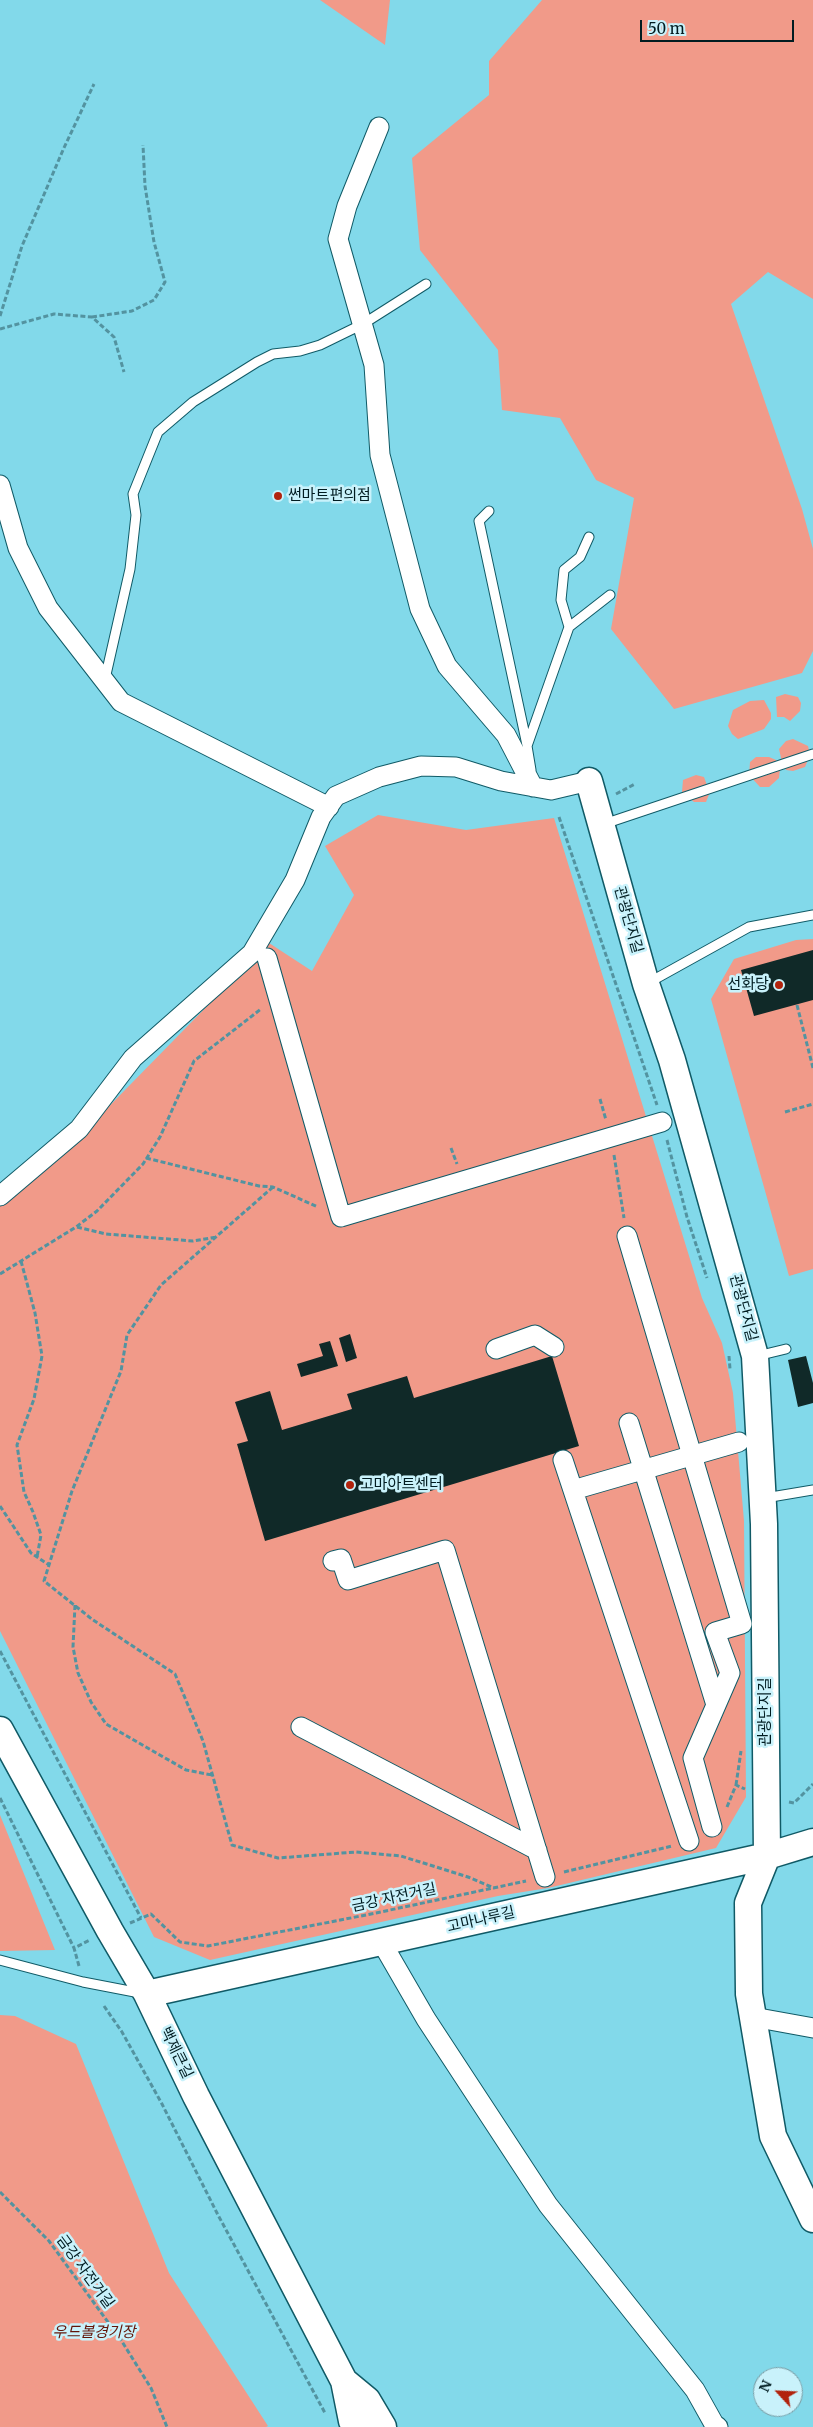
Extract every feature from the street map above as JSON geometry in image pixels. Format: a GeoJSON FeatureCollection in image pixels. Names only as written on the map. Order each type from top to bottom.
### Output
{"type":"FeatureCollection","features":[{"type":"Feature","properties":{"kind":"main road","name":"관광단지길"},"geometry":{"type":"LineString","coordinates":[[589,781],[646,984],[672,1060],[755,1356],[762,1499],[767,1856]]}},
{"type":"Feature","properties":{"kind":"main road","name":"백제큰길"},"geometry":{"type":"LineString","coordinates":[[0,1730],[110,1931],[147,1994],[196,2096],[344,2381],[352,2421],[356,2427]]}},
{"type":"Feature","properties":{"kind":"main road","name":"고마나루길"},"geometry":{"type":"LineString","coordinates":[[147,1994],[767,1856],[813,1842]]}},
{"type":"Feature","properties":{"kind":"main road"},"geometry":{"type":"LineString","coordinates":[[767,1856],[748,1903],[749,1994],[773,2136],[813,2219]]}},
{"type":"Feature","properties":{"kind":"main road","name":"백제큰길"},"geometry":{"type":"LineString","coordinates":[[344,2381],[367,2400],[383,2427]]}},
{"type":"Feature","properties":{"kind":"street"},"geometry":{"type":"LineString","coordinates":[[379,127],[347,206],[338,239],[374,365],[380,455],[420,608],[447,666],[506,736],[533,787]]}},
{"type":"Feature","properties":{"kind":"street"},"geometry":{"type":"LineString","coordinates":[[0,485],[18,548],[48,608],[121,702],[329,807]]}},
{"type":"Feature","properties":{"kind":"street"},"geometry":{"type":"LineString","coordinates":[[0,1196],[79,1129],[133,1058],[252,953],[295,880],[321,817],[336,796],[379,777],[422,766],[456,767],[500,781],[551,790],[589,781]]}},
{"type":"Feature","properties":{"kind":"street"},"geometry":{"type":"LineString","coordinates":[[267,958],[341,1217],[662,1122]]}},
{"type":"Feature","properties":{"kind":"street"},"geometry":{"type":"LineString","coordinates":[[627,1236],[742,1624],[715,1632],[730,1673],[693,1758],[712,1827]]}},
{"type":"Feature","properties":{"kind":"street"},"geometry":{"type":"LineString","coordinates":[[496,1349],[535,1335],[554,1346]]}},
{"type":"Feature","properties":{"kind":"street"},"geometry":{"type":"LineString","coordinates":[[629,1423],[716,1705]]}},
{"type":"Feature","properties":{"kind":"street"},"geometry":{"type":"LineString","coordinates":[[573,1490],[739,1442]]}},
{"type":"Feature","properties":{"kind":"street"},"geometry":{"type":"LineString","coordinates":[[563,1460],[689,1841]]}},
{"type":"Feature","properties":{"kind":"street"},"geometry":{"type":"LineString","coordinates":[[333,1561],[341,1559],[348,1580],[445,1550],[545,1877]]}},
{"type":"Feature","properties":{"kind":"street"},"geometry":{"type":"LineString","coordinates":[[301,1727],[537,1850]]}},
{"type":"Feature","properties":{"kind":"street"},"geometry":{"type":"LineString","coordinates":[[382,1943],[426,2019],[548,2205],[696,2390],[714,2424],[718,2427]]}},
{"type":"Feature","properties":{"kind":"street"},"geometry":{"type":"LineString","coordinates":[[753,2017],[813,2028]]}},
{"type":"Feature","properties":{"kind":"lane"},"geometry":{"type":"LineString","coordinates":[[105,682],[130,570],[136,515],[133,494],[158,432],[193,402],[265,358],[273,354],[300,351],[320,345],[363,324],[426,284]]}},
{"type":"Feature","properties":{"kind":"lane"},"geometry":{"type":"LineString","coordinates":[[490,511],[480,521],[527,746],[533,787]]}},
{"type":"Feature","properties":{"kind":"lane"},"geometry":{"type":"LineString","coordinates":[[569,628],[561,600],[564,570],[580,557],[589,537]]}},
{"type":"Feature","properties":{"kind":"lane"},"geometry":{"type":"LineString","coordinates":[[527,746],[569,628],[610,596]]}},
{"type":"Feature","properties":{"kind":"lane"},"geometry":{"type":"LineString","coordinates":[[601,825],[813,754]]}},
{"type":"Feature","properties":{"kind":"lane"},"geometry":{"type":"LineString","coordinates":[[646,984],[749,927],[813,915]]}},
{"type":"Feature","properties":{"kind":"lane"},"geometry":{"type":"LineString","coordinates":[[755,1356],[786,1349]]}},
{"type":"Feature","properties":{"kind":"lane"},"geometry":{"type":"LineString","coordinates":[[762,1499],[813,1490]]}},
{"type":"Feature","properties":{"kind":"lane"},"geometry":{"type":"LineString","coordinates":[[0,1960],[83,1982],[147,1994]]}},
{"type":"Feature","properties":{"kind":"path"},"geometry":{"type":"LineString","coordinates":[[0,316],[22,246],[63,150],[94,84]]}},
{"type":"Feature","properties":{"kind":"path"},"geometry":{"type":"LineString","coordinates":[[0,329],[54,314],[92,317],[132,311],[154,300],[165,282],[154,242],[145,186],[143,145]]}},
{"type":"Feature","properties":{"kind":"path"},"geometry":{"type":"LineString","coordinates":[[92,317],[114,337],[124,372]]}},
{"type":"Feature","properties":{"kind":"path"},"geometry":{"type":"LineString","coordinates":[[559,817],[662,1122],[687,1216],[708,1283]]}},
{"type":"Feature","properties":{"kind":"path"},"geometry":{"type":"LineString","coordinates":[[0,1274],[76,1227],[97,1210],[146,1158],[160,1137],[194,1061],[266,1005]]}},
{"type":"Feature","properties":{"kind":"path"},"geometry":{"type":"LineString","coordinates":[[797,1005],[813,1068]]}},
{"type":"Feature","properties":{"kind":"path"},"geometry":{"type":"LineString","coordinates":[[785,1112],[813,1104]]}},
{"type":"Feature","properties":{"kind":"path"},"geometry":{"type":"LineString","coordinates":[[611,1137],[627,1236]]}},
{"type":"Feature","properties":{"kind":"path"},"geometry":{"type":"LineString","coordinates":[[146,1158],[259,1186],[273,1187],[341,1217]]}},
{"type":"Feature","properties":{"kind":"path"},"geometry":{"type":"LineString","coordinates":[[273,1187],[162,1285],[127,1335],[121,1371],[72,1491],[44,1580],[93,1620],[175,1674],[202,1741],[232,1845],[278,1858],[356,1852],[401,1856],[468,1877],[494,1888]]}},
{"type":"Feature","properties":{"kind":"path"},"geometry":{"type":"LineString","coordinates":[[76,1227],[106,1234],[193,1241],[217,1237]]}},
{"type":"Feature","properties":{"kind":"path"},"geometry":{"type":"LineString","coordinates":[[21,1261],[36,1313],[42,1356],[34,1399],[17,1445],[24,1492],[33,1512],[40,1536],[38,1557]]}},
{"type":"Feature","properties":{"kind":"path"},"geometry":{"type":"LineString","coordinates":[[728,1349],[731,1377]]}},
{"type":"Feature","properties":{"kind":"path"},"geometry":{"type":"LineString","coordinates":[[0,1506],[31,1553],[49,1565]]}},
{"type":"Feature","properties":{"kind":"path"},"geometry":{"type":"LineString","coordinates":[[75,1605],[73,1647],[78,1673],[91,1702],[106,1724],[186,1770],[212,1774]]}},
{"type":"Feature","properties":{"kind":"path"},"geometry":{"type":"LineString","coordinates":[[0,1651],[141,1918],[74,1948]]}},
{"type":"Feature","properties":{"kind":"path"},"geometry":{"type":"LineString","coordinates":[[712,1827],[723,1817],[736,1785],[742,1748]]}},
{"type":"Feature","properties":{"kind":"path"},"geometry":{"type":"LineString","coordinates":[[736,1785],[766,1796],[794,1803],[813,1784]]}},
{"type":"Feature","properties":{"kind":"path"},"geometry":{"type":"LineString","coordinates":[[0,1798],[74,1948],[83,1982]]}},
{"type":"Feature","properties":{"kind":"path","name":"금강 자전거길"},"geometry":{"type":"LineString","coordinates":[[141,1918],[151,1914],[180,1942],[208,1946],[545,1877],[689,1841]]}},
{"type":"Feature","properties":{"kind":"path"},"geometry":{"type":"LineString","coordinates":[[104,2006],[122,2032],[162,2104],[218,2215],[328,2418]]}},
{"type":"Feature","properties":{"kind":"path","name":"금강 자전거길"},"geometry":{"type":"LineString","coordinates":[[0,2192],[49,2241],[122,2340],[152,2388],[167,2427]]}},
{"type":"Feature","properties":{"kind":"green space"},"geometry":{"type":"Polygon","coordinates":[[[320,0],[390,0],[385,45],[320,0]]]}},
{"type":"Feature","properties":{"kind":"green space"},"geometry":{"type":"Polygon","coordinates":[[[542,0],[813,0],[813,299],[768,272],[731,304],[802,509],[813,549],[813,651],[802,673],[674,709],[611,629],[634,498],[596,480],[560,418],[502,410],[498,350],[420,250],[412,158],[489,95],[489,61],[542,0]]]}},
{"type":"Feature","properties":{"kind":"green space"},"geometry":{"type":"Polygon","coordinates":[[[785,694],[798,697],[801,703],[800,711],[790,721],[784,717],[777,717],[776,697],[785,694]]]}},
{"type":"Feature","properties":{"kind":"green space"},"geometry":{"type":"Polygon","coordinates":[[[764,700],[771,713],[771,719],[764,729],[738,739],[732,734],[728,726],[733,710],[750,701],[764,700]]]}},
{"type":"Feature","properties":{"kind":"green space"},"geometry":{"type":"Polygon","coordinates":[[[793,739],[808,746],[810,755],[805,767],[793,771],[786,770],[779,749],[786,741],[793,739]]]}},
{"type":"Feature","properties":{"kind":"green space"},"geometry":{"type":"Polygon","coordinates":[[[756,757],[769,757],[776,760],[780,769],[779,778],[769,787],[760,787],[749,775],[750,762],[756,757]]]}},
{"type":"Feature","properties":{"kind":"green space"},"geometry":{"type":"Polygon","coordinates":[[[696,775],[704,777],[710,792],[706,802],[694,802],[682,792],[683,780],[696,775]]]}},
{"type":"Feature","properties":{"kind":"green space"},"geometry":{"type":"Polygon","coordinates":[[[378,815],[466,830],[554,818],[702,1298],[722,1343],[733,1393],[744,1521],[746,1797],[716,1848],[548,1888],[498,1896],[210,1960],[154,1937],[0,1631],[0,1205],[77,1139],[269,943],[312,971],[354,895],[325,846],[378,815]]]}},
{"type":"Feature","properties":{"kind":"green space"},"geometry":{"type":"Polygon","coordinates":[[[813,939],[813,1269],[789,1276],[711,999],[734,959],[796,940],[813,939]]]}},
{"type":"Feature","properties":{"kind":"green space"},"geometry":{"type":"Polygon","coordinates":[[[0,1815],[55,1950],[0,1951],[0,1815]]]}},
{"type":"Feature","properties":{"kind":"green space","name":"우드볼경기장"},"geometry":{"type":"Polygon","coordinates":[[[0,2015],[15,2016],[76,2044],[169,2273],[268,2426],[0,2427],[0,2015]]]}},
{"type":"Feature","properties":{"kind":"building","name":"선화당"},"geometry":{"type":"Polygon","coordinates":[[[813,950],[813,1000],[754,1016],[741,970],[813,950]]]}},
{"type":"Feature","properties":{"kind":"building"},"geometry":{"type":"Polygon","coordinates":[[[350,1334],[357,1358],[346,1362],[339,1338],[350,1334]]]}},
{"type":"Feature","properties":{"kind":"building"},"geometry":{"type":"Polygon","coordinates":[[[330,1341],[338,1366],[301,1377],[297,1364],[323,1356],[319,1344],[330,1341]]]}},
{"type":"Feature","properties":{"kind":"building","name":"고마아트센터"},"geometry":{"type":"Polygon","coordinates":[[[552,1356],[579,1446],[265,1541],[237,1444],[248,1441],[235,1402],[270,1391],[282,1430],[352,1409],[347,1394],[407,1376],[414,1398],[552,1356]]]}},
{"type":"Feature","properties":{"kind":"building"},"geometry":{"type":"Polygon","coordinates":[[[806,1356],[813,1383],[813,1403],[798,1407],[788,1360],[806,1356]]]}},
{"type":"Feature","properties":{"kind":"place","name":"썬마트편의점"},"geometry":{"type":"Point","coordinates":[278,496]}},
{"type":"Feature","properties":{"kind":"place","name":"선화당"},"geometry":{"type":"Point","coordinates":[779,985]}},
{"type":"Feature","properties":{"kind":"place","name":"고마아트센터"},"geometry":{"type":"Point","coordinates":[350,1485]}}]}
